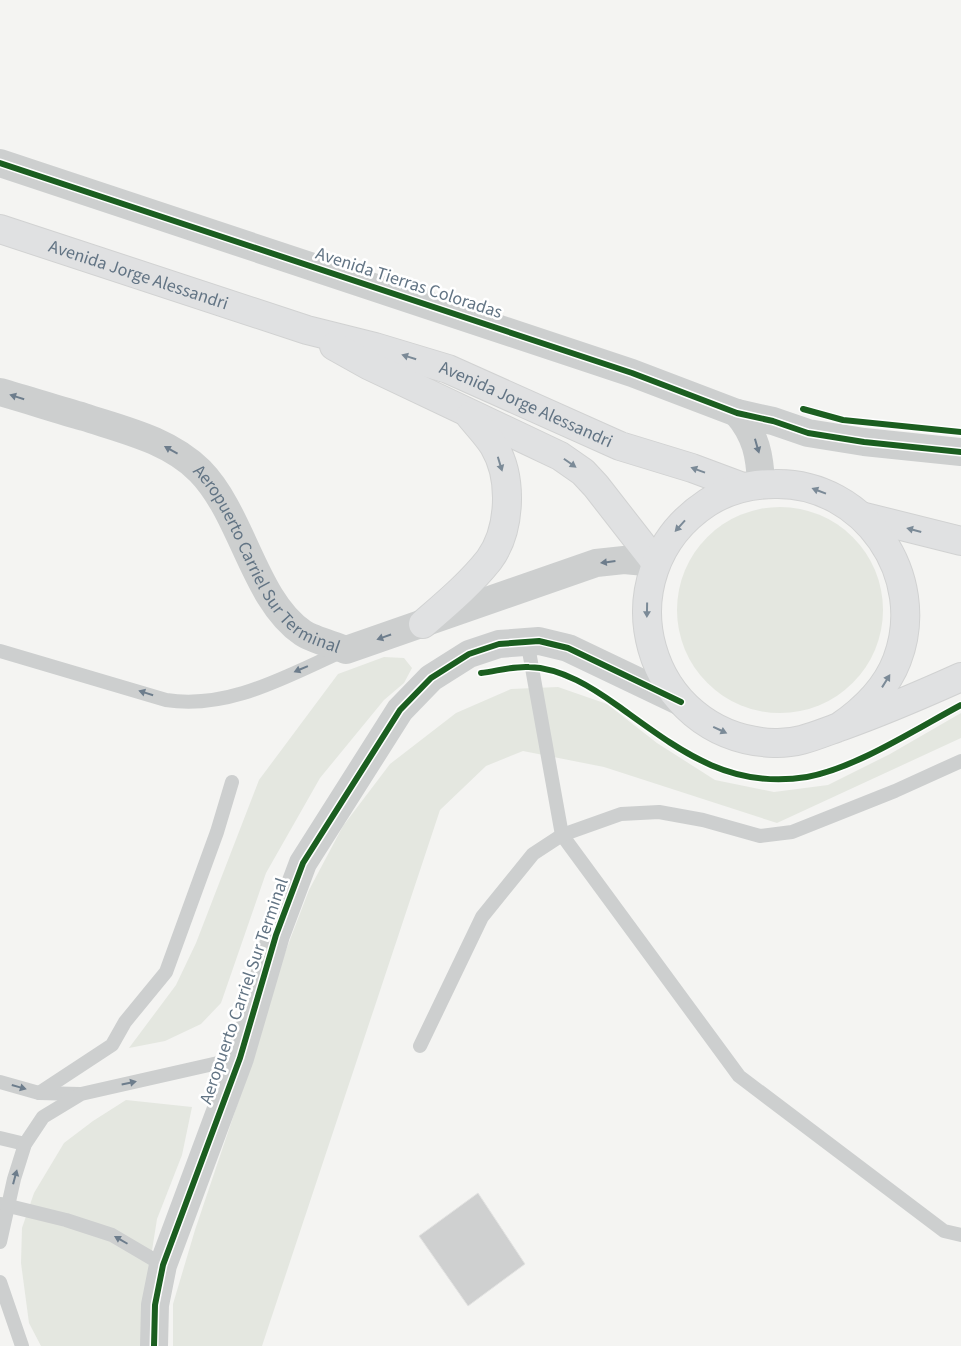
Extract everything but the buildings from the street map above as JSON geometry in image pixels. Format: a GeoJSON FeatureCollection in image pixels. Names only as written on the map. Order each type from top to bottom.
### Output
{"type":"FeatureCollection","features":[{"type":"Feature","properties":{"kind":"highway","name":"Avenida Jorge Alessandri"},"geometry":{"type":"LineString","coordinates":[[0,229],[307,330],[375,347],[448,369],[620,446],[752,486]]}},
{"type":"Feature","properties":{"kind":"highway","name":"Avenida Jorge Alessandri"},"geometry":{"type":"LineString","coordinates":[[307,330],[368,365],[547,449],[583,472],[656,563]]}},
{"type":"Feature","properties":{"kind":"highway"},"geometry":{"type":"LineString","coordinates":[[423,624],[471,580],[490,558],[503,531],[506,505],[501,464],[494,447],[464,410]]}},
{"type":"Feature","properties":{"kind":"highway","name":"Avenida Jorge Alessandri"},"geometry":{"type":"LineString","coordinates":[[839,727],[858,714],[883,686],[897,660],[903,638],[904,601],[899,571],[881,538],[861,516],[839,500],[815,489],[788,484],[752,486],[714,499],[696,511],[680,526],[666,544],[656,563],[650,583],[647,604],[650,646],[658,666],[681,702],[696,716],[715,728],[756,742],[799,742],[820,736],[839,727],[908,702],[961,677]]}},
{"type":"Feature","properties":{"kind":"highway","name":"Avenida Jorge Alessandri"},"geometry":{"type":"LineString","coordinates":[[861,516],[961,541]]}},
{"type":"Feature","properties":{"kind":"street","name":"Avenida Tierras Coloradas"},"geometry":{"type":"LineString","coordinates":[[0,163],[613,367],[738,413],[773,421],[808,433],[864,442],[961,452]]}},
{"type":"Feature","properties":{"kind":"street","name":"Aeropuerto Carriel Sur Terminal"},"geometry":{"type":"LineString","coordinates":[[0,392],[146,436],[178,454],[199,470],[215,488],[230,513],[260,579],[282,612],[304,634],[346,650],[596,563],[624,560],[656,563]]}},
{"type":"Feature","properties":{"kind":"street"},"geometry":{"type":"LineString","coordinates":[[738,413],[754,437],[760,456],[752,486]]}},
{"type":"Feature","properties":{"kind":"street","name":"Aeropuerto Carriel Sur Terminal"},"geometry":{"type":"LineString","coordinates":[[154,1346],[155,1305],[163,1265],[240,1058],[276,935],[303,863],[400,710],[431,678],[469,654],[499,644],[527,640],[551,643],[568,648],[681,702]]}},
{"type":"Feature","properties":{"kind":"lane"},"geometry":{"type":"LineString","coordinates":[[527,640],[562,836],[739,1076],[944,1231],[961,1235]]}},
{"type":"Feature","properties":{"kind":"lane"},"geometry":{"type":"LineString","coordinates":[[0,651],[166,700],[206,702],[239,696],[346,650]]}},
{"type":"Feature","properties":{"kind":"lane"},"geometry":{"type":"LineString","coordinates":[[420,1046],[482,917],[533,854],[562,836],[621,814],[659,812],[703,820],[760,836],[792,832],[895,791],[961,761]]}},
{"type":"Feature","properties":{"kind":"lane"},"geometry":{"type":"LineString","coordinates":[[39,1093],[112,1045],[125,1022],[166,972],[214,841],[232,782]]}},
{"type":"Feature","properties":{"kind":"lane","name":"Aeropuerto Carriel Sur Terminal"},"geometry":{"type":"LineString","coordinates":[[0,1242],[4,1206],[24,1144],[43,1117],[81,1094],[240,1058]]}},
{"type":"Feature","properties":{"kind":"lane"},"geometry":{"type":"LineString","coordinates":[[0,1082],[39,1093],[81,1094]]}},
{"type":"Feature","properties":{"kind":"lane"},"geometry":{"type":"LineString","coordinates":[[0,1138],[24,1144]]}},
{"type":"Feature","properties":{"kind":"lane"},"geometry":{"type":"LineString","coordinates":[[4,1206],[66,1220],[112,1235],[163,1265]]}},
{"type":"Feature","properties":{"kind":"lane"},"geometry":{"type":"LineString","coordinates":[[0,1282],[22,1346]]}},
{"type":"Feature","properties":{"kind":"shaded area"},"geometry":{"type":"Polygon","coordinates":[[[780,507],[800,509],[819,515],[853,537],[875,571],[881,590],[883,610],[881,630],[875,649],[853,683],[819,705],[800,711],[780,713],[760,711],[741,705],[707,683],[685,649],[679,630],[677,610],[679,590],[685,571],[707,537],[741,515],[760,509],[780,507]]]}},
{"type":"Feature","properties":{"kind":"shaded area"},"geometry":{"type":"Polygon","coordinates":[[[384,657],[404,658],[412,668],[404,683],[384,700],[320,778],[266,873],[221,1003],[201,1024],[165,1041],[129,1048],[176,985],[196,943],[259,780],[338,674],[384,657]]]}},
{"type":"Feature","properties":{"kind":"shaded area"},"geometry":{"type":"Polygon","coordinates":[[[558,687],[607,704],[657,743],[715,780],[774,792],[828,785],[890,754],[961,713],[961,738],[777,823],[604,767],[523,751],[486,766],[440,810],[262,1346],[173,1346],[173,1304],[195,1230],[250,1067],[273,984],[309,890],[343,826],[390,764],[456,713],[511,689],[558,687]]]}},
{"type":"Feature","properties":{"kind":"shaded area"},"geometry":{"type":"Polygon","coordinates":[[[126,1100],[192,1107],[182,1155],[157,1219],[144,1301],[143,1346],[41,1346],[29,1323],[21,1263],[22,1228],[34,1193],[64,1143],[93,1121],[126,1100]]]}},
{"type":"Feature","properties":{"kind":"cycle path"},"geometry":{"type":"LineString","coordinates":[[0,163],[632,373],[737,413],[773,421],[808,433],[864,442],[961,452]]}},
{"type":"Feature","properties":{"kind":"cycle path"},"geometry":{"type":"LineString","coordinates":[[803,409],[843,420],[961,432]]}},
{"type":"Feature","properties":{"kind":"cycle path"},"geometry":{"type":"LineString","coordinates":[[154,1346],[155,1305],[163,1265],[240,1058],[276,935],[303,863],[400,710],[431,678],[469,654],[499,644],[539,641],[568,648],[681,702]]}},
{"type":"Feature","properties":{"kind":"cycle path"},"geometry":{"type":"LineString","coordinates":[[481,673],[529,667],[541,668],[565,675],[598,692],[683,751],[705,762],[728,772],[753,777],[779,779],[807,777],[865,757],[961,705]]}}]}
